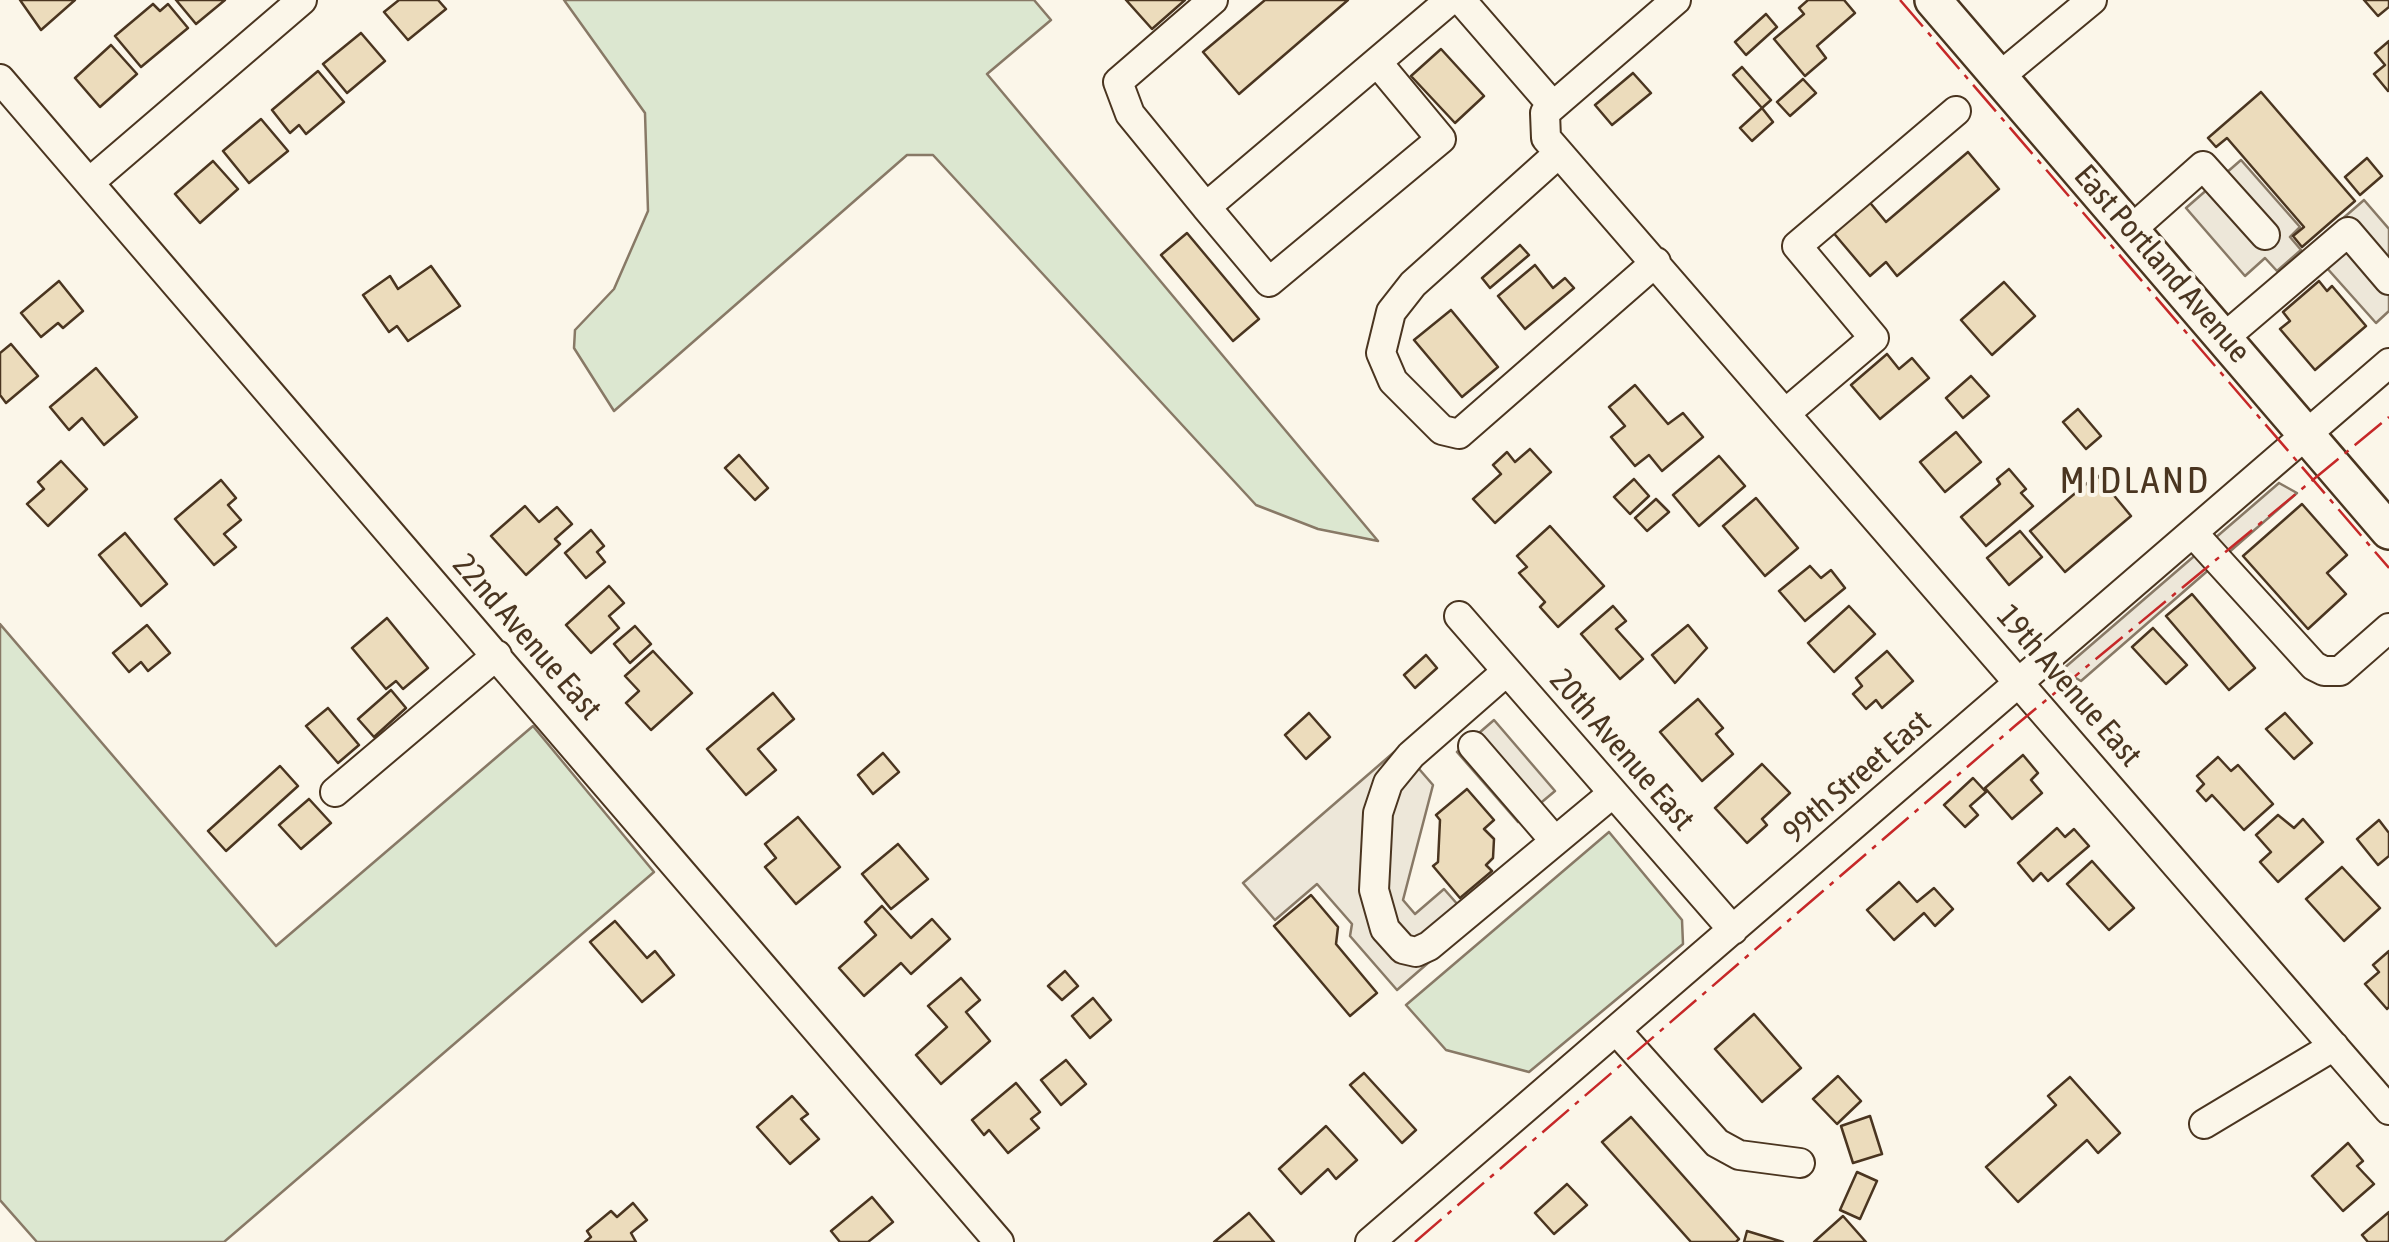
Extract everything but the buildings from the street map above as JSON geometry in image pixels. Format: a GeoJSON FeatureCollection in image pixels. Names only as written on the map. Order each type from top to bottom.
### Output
{"type":"FeatureCollection","features":[{"type":"Feature","properties":{"kind":"main road","name":"East Portland Avenue"},"geometry":{"type":"LineString","coordinates":[[1932,0],[2306,434],[2385,518]]}},
{"type":"Feature","properties":{"kind":"street"},"geometry":{"type":"LineString","coordinates":[[91,181],[302,0]]}},
{"type":"Feature","properties":{"kind":"street"},"geometry":{"type":"LineString","coordinates":[[1213,0],[1118,82],[1130,114],[1269,282],[1441,138],[1377,62]]}},
{"type":"Feature","properties":{"kind":"street"},"geometry":{"type":"LineString","coordinates":[[1206,207],[1450,0]]}},
{"type":"Feature","properties":{"kind":"street"},"geometry":{"type":"LineString","coordinates":[[1461,0],[1552,106]]}},
{"type":"Feature","properties":{"kind":"street"},"geometry":{"type":"LineString","coordinates":[[1656,262],[1459,434],[1442,430],[1393,381],[1381,353],[1392,312],[1413,284],[1559,153],[1546,138],[1545,113],[1676,0]]}},
{"type":"Feature","properties":{"kind":"street"},"geometry":{"type":"LineString","coordinates":[[1999,77],[2092,0]]}},
{"type":"Feature","properties":{"kind":"street","name":"22nd Avenue East"},"geometry":{"type":"LineString","coordinates":[[0,79],[999,1242]]}},
{"type":"Feature","properties":{"kind":"street"},"geometry":{"type":"LineString","coordinates":[[1787,412],[1874,338],[1797,246],[1956,111]]}},
{"type":"Feature","properties":{"kind":"street","name":"19th Avenue East"},"geometry":{"type":"LineString","coordinates":[[1559,153],[2389,1110]]}},
{"type":"Feature","properties":{"kind":"street"},"geometry":{"type":"LineString","coordinates":[[2132,228],[2203,166],[2265,235]]}},
{"type":"Feature","properties":{"kind":"street"},"geometry":{"type":"LineString","coordinates":[[2225,337],[2348,232],[2389,280]]}},
{"type":"Feature","properties":{"kind":"street","name":"99th Street East"},"geometry":{"type":"LineString","coordinates":[[1370,1242],[2389,363]]}},
{"type":"Feature","properties":{"kind":"street"},"geometry":{"type":"LineString","coordinates":[[2193,533],[2314,666],[2324,671],[2340,671],[2389,628]]}},
{"type":"Feature","properties":{"kind":"street","name":"20th Avenue East"},"geometry":{"type":"LineString","coordinates":[[1459,616],[1732,930]]}},
{"type":"Feature","properties":{"kind":"street"},"geometry":{"type":"LineString","coordinates":[[335,792],[496,655]]}},
{"type":"Feature","properties":{"kind":"street"},"geometry":{"type":"LineString","coordinates":[[1507,671],[1411,756],[1388,783],[1378,813],[1374,890],[1380,922],[1403,949],[1416,952],[1613,792]]}},
{"type":"Feature","properties":{"kind":"street"},"geometry":{"type":"LineString","coordinates":[[1474,746],[1554,841]]}},
{"type":"Feature","properties":{"kind":"street"},"geometry":{"type":"LineString","coordinates":[[1616,1030],[1717,1143],[1739,1155],[1800,1163]]}},
{"type":"Feature","properties":{"kind":"street"},"geometry":{"type":"LineString","coordinates":[[2204,1124],[2334,1046]]}},
{"type":"Feature","properties":{"kind":"green space"},"geometry":{"type":"Polygon","coordinates":[[[564,0],[1034,0],[1051,20],[987,74],[1378,541],[1318,529],[1256,505],[933,155],[907,155],[614,411],[574,348],[575,330],[614,289],[648,211],[645,113],[564,0]]]}},
{"type":"Feature","properties":{"kind":"green space"},"geometry":{"type":"Polygon","coordinates":[[[0,624],[276,946],[533,726],[654,872],[224,1242],[37,1242],[0,1200],[0,624]]]}},
{"type":"Feature","properties":{"kind":"green space"},"geometry":{"type":"Polygon","coordinates":[[[1609,832],[1682,920],[1683,944],[1529,1072],[1446,1050],[1406,1005],[1609,832]]]}},
{"type":"Feature","properties":{"kind":"shaded area"},"geometry":{"type":"Polygon","coordinates":[[[2241,160],[2300,227],[2290,237],[2301,250],[2277,271],[2265,258],[2245,276],[2186,208],[2241,160]]]}},
{"type":"Feature","properties":{"kind":"shaded area"},"geometry":{"type":"Polygon","coordinates":[[[2364,200],[2389,229],[2389,311],[2376,323],[2309,248],[2364,200]]]}},
{"type":"Feature","properties":{"kind":"shaded area"},"geometry":{"type":"Polygon","coordinates":[[[2279,483],[2297,493],[2081,681],[2062,670],[2279,483]]]}},
{"type":"Feature","properties":{"kind":"shaded area"},"geometry":{"type":"Polygon","coordinates":[[[1494,720],[1555,791],[1518,822],[1457,752],[1494,720]]]}},
{"type":"Feature","properties":{"kind":"shaded area"},"geometry":{"type":"Polygon","coordinates":[[[1400,747],[1433,785],[1403,900],[1415,914],[1444,889],[1474,923],[1397,990],[1350,936],[1352,924],[1317,884],[1275,920],[1243,883],[1400,747]]]}},
{"type":"Feature","properties":{"kind":"power"},"geometry":{"type":"LineString","coordinates":[[1900,0],[2389,568]]}},
{"type":"Feature","properties":{"kind":"power"},"geometry":{"type":"LineString","coordinates":[[1415,1242],[2016,725],[2389,417]]}},
{"type":"Feature","properties":{"kind":"district","name":"MIDLAND"},"geometry":{"type":"Point","coordinates":[2135,481]}}]}
